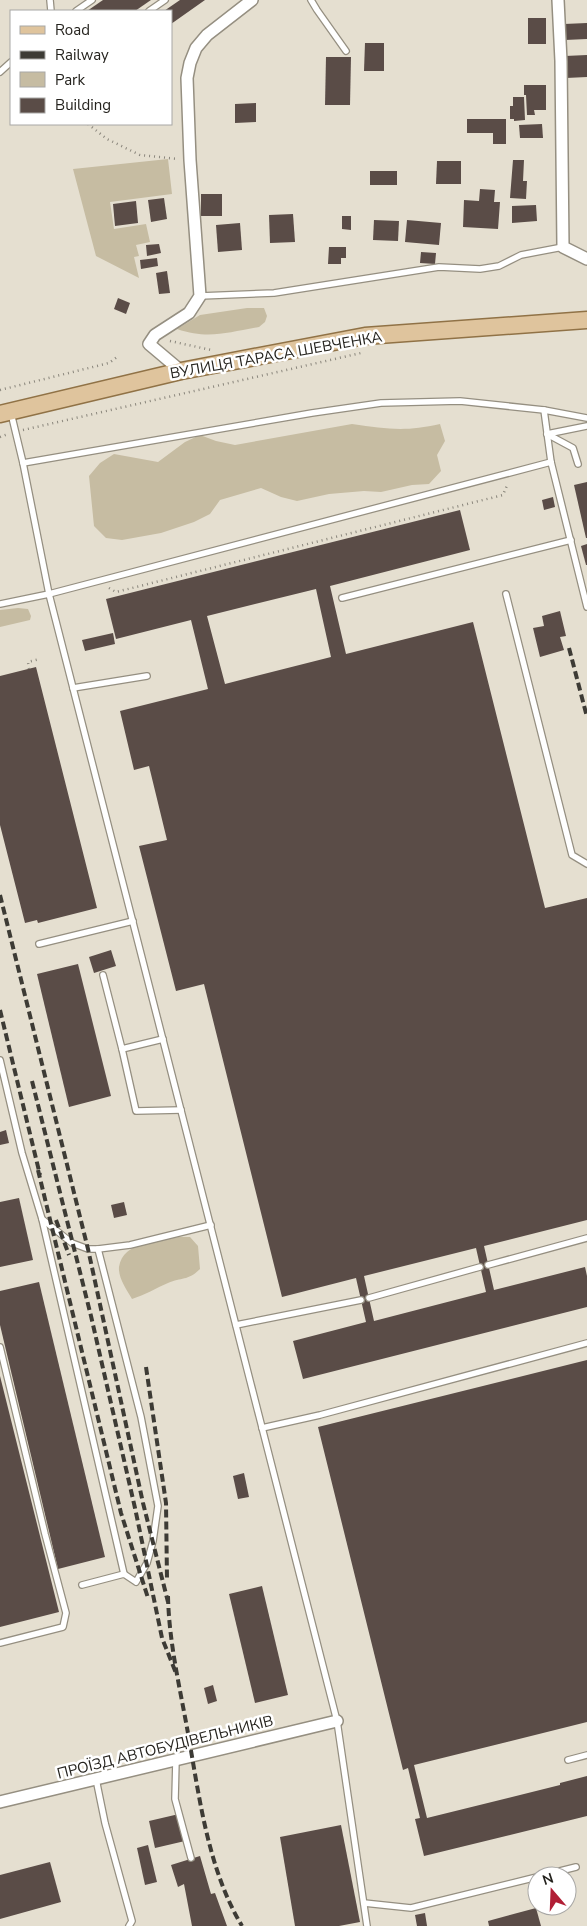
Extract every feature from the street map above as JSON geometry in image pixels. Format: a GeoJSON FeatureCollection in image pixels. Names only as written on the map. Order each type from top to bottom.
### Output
{"type":"FeatureCollection","features":[{"type":"Feature","properties":{"kind":"main road","name":"ВУЛИЦЯ ТАРАСА ШЕВЧЕНКА"},"geometry":{"type":"LineString","coordinates":[[5,413],[181,371],[365,336],[587,320]]}},
{"type":"Feature","properties":{"kind":"street"},"geometry":{"type":"LineString","coordinates":[[181,371],[149,344],[155,334],[190,313],[200,296],[190,160],[187,78],[196,48],[207,35],[252,0]]}},
{"type":"Feature","properties":{"kind":"street"},"geometry":{"type":"LineString","coordinates":[[558,0],[561,60],[563,247],[587,259]]}},
{"type":"Feature","properties":{"kind":"street","name":"ПРОЇЗД АВТОБУДІВЕЛЬНИКІВ"},"geometry":{"type":"LineString","coordinates":[[0,1802],[337,1721]]}},
{"type":"Feature","properties":{"kind":"lane"},"geometry":{"type":"LineString","coordinates":[[77,10],[92,0]]}},
{"type":"Feature","properties":{"kind":"lane"},"geometry":{"type":"LineString","coordinates":[[150,10],[165,0]]}},
{"type":"Feature","properties":{"kind":"lane"},"geometry":{"type":"LineString","coordinates":[[312,0],[346,51]]}},
{"type":"Feature","properties":{"kind":"lane"},"geometry":{"type":"LineString","coordinates":[[0,72],[10,63]]}},
{"type":"Feature","properties":{"kind":"lane"},"geometry":{"type":"LineString","coordinates":[[200,296],[274,293],[439,267],[480,269],[499,266],[521,255],[563,247]]}},
{"type":"Feature","properties":{"kind":"lane"},"geometry":{"type":"LineString","coordinates":[[23,463],[312,413],[381,403],[460,401],[544,410],[587,418]]}},
{"type":"Feature","properties":{"kind":"lane"},"geometry":{"type":"LineString","coordinates":[[544,410],[551,462],[587,606]]}},
{"type":"Feature","properties":{"kind":"lane"},"geometry":{"type":"LineString","coordinates":[[5,413],[16,432],[49,594],[337,1721],[367,1926]]}},
{"type":"Feature","properties":{"kind":"lane"},"geometry":{"type":"LineString","coordinates":[[547,434],[587,426]]}},
{"type":"Feature","properties":{"kind":"lane"},"geometry":{"type":"LineString","coordinates":[[547,434],[574,448],[578,464]]}},
{"type":"Feature","properties":{"kind":"lane"},"geometry":{"type":"LineString","coordinates":[[0,604],[49,594],[551,462]]}},
{"type":"Feature","properties":{"kind":"lane"},"geometry":{"type":"LineString","coordinates":[[342,598],[570,540]]}},
{"type":"Feature","properties":{"kind":"lane"},"geometry":{"type":"LineString","coordinates":[[506,594],[572,855],[587,864]]}},
{"type":"Feature","properties":{"kind":"lane"},"geometry":{"type":"LineString","coordinates":[[73,688],[147,676]]}},
{"type":"Feature","properties":{"kind":"lane"},"geometry":{"type":"LineString","coordinates":[[39,944],[132,921]]}},
{"type":"Feature","properties":{"kind":"lane"},"geometry":{"type":"LineString","coordinates":[[103,975],[136,1111],[181,1110]]}},
{"type":"Feature","properties":{"kind":"lane"},"geometry":{"type":"LineString","coordinates":[[122,1049],[163,1039]]}},
{"type":"Feature","properties":{"kind":"lane"},"geometry":{"type":"LineString","coordinates":[[0,1060],[22,1153],[42,1219],[124,1574],[136,1582],[147,1563],[153,1540],[158,1506],[141,1417],[98,1249]]}},
{"type":"Feature","properties":{"kind":"lane"},"geometry":{"type":"LineString","coordinates":[[42,1219],[72,1243],[98,1249],[130,1245],[211,1226]]}},
{"type":"Feature","properties":{"kind":"lane"},"geometry":{"type":"LineString","coordinates":[[488,1265],[587,1238]]}},
{"type":"Feature","properties":{"kind":"lane"},"geometry":{"type":"LineString","coordinates":[[369,1298],[480,1266]]}},
{"type":"Feature","properties":{"kind":"lane"},"geometry":{"type":"LineString","coordinates":[[236,1325],[361,1300]]}},
{"type":"Feature","properties":{"kind":"lane"},"geometry":{"type":"LineString","coordinates":[[262,1428],[320,1415],[587,1344]]}},
{"type":"Feature","properties":{"kind":"lane"},"geometry":{"type":"LineString","coordinates":[[0,1347],[66,1614],[63,1627],[0,1643]]}},
{"type":"Feature","properties":{"kind":"lane"},"geometry":{"type":"LineString","coordinates":[[82,1585],[124,1574]]}},
{"type":"Feature","properties":{"kind":"lane"},"geometry":{"type":"LineString","coordinates":[[568,1760],[587,1755]]}},
{"type":"Feature","properties":{"kind":"lane"},"geometry":{"type":"LineString","coordinates":[[176,1760],[175,1799],[191,1858]]}},
{"type":"Feature","properties":{"kind":"lane"},"geometry":{"type":"LineString","coordinates":[[96,1779],[105,1823],[132,1921],[129,1926]]}},
{"type":"Feature","properties":{"kind":"lane"},"geometry":{"type":"LineString","coordinates":[[364,1903],[411,1908],[527,1879]]}},
{"type":"Feature","properties":{"kind":"path"},"geometry":{"type":"LineString","coordinates":[[89,125],[107,139],[140,155],[190,160]]}},
{"type":"Feature","properties":{"kind":"path"},"geometry":{"type":"LineString","coordinates":[[0,437],[362,353]]}},
{"type":"Feature","properties":{"kind":"path"},"geometry":{"type":"LineString","coordinates":[[0,390],[108,364],[117,357]]}},
{"type":"Feature","properties":{"kind":"path"},"geometry":{"type":"LineString","coordinates":[[105,585],[116,592],[503,495],[513,472]]}},
{"type":"Feature","properties":{"kind":"path"},"geometry":{"type":"LineString","coordinates":[[29,669],[28,662],[40,659]]}},
{"type":"Feature","properties":{"kind":"green space"},"geometry":{"type":"Polygon","coordinates":[[[168,159],[172,194],[110,202],[114,229],[146,224],[150,242],[136,245],[139,256],[134,257],[139,278],[96,256],[73,169],[168,159]]]}},
{"type":"Feature","properties":{"kind":"green space"},"geometry":{"type":"Polygon","coordinates":[[[247,308],[264,308],[267,316],[265,322],[259,327],[209,335],[177,329],[200,315],[247,308]]]}},
{"type":"Feature","properties":{"kind":"green space"},"geometry":{"type":"Polygon","coordinates":[[[352,424],[396,429],[440,424],[445,441],[437,455],[441,471],[429,484],[412,485],[381,492],[364,491],[329,494],[297,501],[281,497],[261,488],[220,500],[210,514],[194,522],[161,533],[122,540],[106,538],[94,526],[89,476],[100,463],[114,454],[158,462],[185,442],[200,435],[235,445],[352,424]]]}},
{"type":"Feature","properties":{"kind":"green space"},"geometry":{"type":"Polygon","coordinates":[[[28,609],[31,616],[30,620],[0,627],[0,610],[28,609]]]}},
{"type":"Feature","properties":{"kind":"green space"},"geometry":{"type":"Polygon","coordinates":[[[190,1237],[198,1246],[200,1269],[188,1277],[173,1281],[132,1299],[123,1284],[119,1271],[122,1258],[127,1252],[143,1243],[190,1237]]]}},
{"type":"Feature","properties":{"kind":"building"},"geometry":{"type":"Polygon","coordinates":[[[103,0],[151,0],[136,10],[88,10],[103,0]]]}},
{"type":"Feature","properties":{"kind":"building"},"geometry":{"type":"Polygon","coordinates":[[[180,0],[205,0],[172,23],[172,10],[165,10],[180,0]]]}},
{"type":"Feature","properties":{"kind":"building"},"geometry":{"type":"Polygon","coordinates":[[[528,18],[546,18],[546,44],[528,44],[528,18]]]}},
{"type":"Feature","properties":{"kind":"building"},"geometry":{"type":"Polygon","coordinates":[[[587,23],[587,39],[565,40],[564,24],[587,23]]]}},
{"type":"Feature","properties":{"kind":"building"},"geometry":{"type":"Polygon","coordinates":[[[365,43],[384,43],[384,71],[364,71],[365,43]]]}},
{"type":"Feature","properties":{"kind":"building"},"geometry":{"type":"Polygon","coordinates":[[[587,55],[587,77],[566,78],[565,56],[587,55]]]}},
{"type":"Feature","properties":{"kind":"building"},"geometry":{"type":"Polygon","coordinates":[[[326,57],[351,57],[350,105],[325,105],[326,57]]]}},
{"type":"Feature","properties":{"kind":"building"},"geometry":{"type":"Polygon","coordinates":[[[524,85],[546,85],[546,110],[534,110],[535,115],[527,115],[524,85]]]}},
{"type":"Feature","properties":{"kind":"building"},"geometry":{"type":"Polygon","coordinates":[[[513,97],[524,97],[525,120],[514,121],[514,119],[510,119],[510,106],[513,106],[513,97]]]}},
{"type":"Feature","properties":{"kind":"building"},"geometry":{"type":"Polygon","coordinates":[[[256,103],[256,122],[235,123],[235,104],[256,103]]]}},
{"type":"Feature","properties":{"kind":"building"},"geometry":{"type":"Polygon","coordinates":[[[467,119],[506,119],[506,144],[493,144],[493,133],[467,133],[467,119]]]}},
{"type":"Feature","properties":{"kind":"building"},"geometry":{"type":"Polygon","coordinates":[[[542,124],[543,138],[520,138],[519,125],[542,124]]]}},
{"type":"Feature","properties":{"kind":"building"},"geometry":{"type":"Polygon","coordinates":[[[513,160],[524,160],[523,181],[527,181],[526,199],[510,198],[513,160]]]}},
{"type":"Feature","properties":{"kind":"building"},"geometry":{"type":"Polygon","coordinates":[[[437,161],[461,161],[461,184],[436,184],[437,161]]]}},
{"type":"Feature","properties":{"kind":"building"},"geometry":{"type":"Polygon","coordinates":[[[370,171],[397,171],[397,185],[370,185],[370,171]]]}},
{"type":"Feature","properties":{"kind":"building"},"geometry":{"type":"Polygon","coordinates":[[[480,189],[495,190],[494,202],[500,202],[498,229],[463,227],[464,200],[479,201],[480,189]]]}},
{"type":"Feature","properties":{"kind":"building"},"geometry":{"type":"Polygon","coordinates":[[[201,194],[222,194],[222,216],[201,216],[201,194]]]}},
{"type":"Feature","properties":{"kind":"building"},"geometry":{"type":"Polygon","coordinates":[[[164,198],[167,219],[151,222],[148,200],[164,198]]]}},
{"type":"Feature","properties":{"kind":"building"},"geometry":{"type":"Polygon","coordinates":[[[136,201],[138,223],[115,226],[113,204],[136,201]]]}},
{"type":"Feature","properties":{"kind":"building"},"geometry":{"type":"Polygon","coordinates":[[[536,205],[537,221],[512,223],[512,206],[536,205]]]}},
{"type":"Feature","properties":{"kind":"building"},"geometry":{"type":"Polygon","coordinates":[[[293,214],[295,242],[270,243],[269,215],[293,214]]]}},
{"type":"Feature","properties":{"kind":"building"},"geometry":{"type":"Polygon","coordinates":[[[342,216],[351,216],[351,230],[342,229],[342,216]]]}},
{"type":"Feature","properties":{"kind":"building"},"geometry":{"type":"Polygon","coordinates":[[[374,220],[399,221],[398,241],[373,240],[374,220]]]}},
{"type":"Feature","properties":{"kind":"building"},"geometry":{"type":"Polygon","coordinates":[[[407,220],[441,223],[439,245],[405,242],[407,220]]]}},
{"type":"Feature","properties":{"kind":"building"},"geometry":{"type":"Polygon","coordinates":[[[240,223],[242,250],[218,252],[216,225],[240,223]]]}},
{"type":"Feature","properties":{"kind":"building"},"geometry":{"type":"Polygon","coordinates":[[[159,244],[161,253],[147,256],[146,245],[159,244]]]}},
{"type":"Feature","properties":{"kind":"building"},"geometry":{"type":"Polygon","coordinates":[[[329,247],[346,247],[346,258],[341,258],[341,264],[328,264],[329,247]]]}},
{"type":"Feature","properties":{"kind":"building"},"geometry":{"type":"Polygon","coordinates":[[[421,252],[436,253],[435,264],[420,263],[421,252]]]}},
{"type":"Feature","properties":{"kind":"building"},"geometry":{"type":"Polygon","coordinates":[[[157,258],[158,266],[141,269],[140,260],[157,258]]]}},
{"type":"Feature","properties":{"kind":"building"},"geometry":{"type":"Polygon","coordinates":[[[167,271],[170,293],[159,294],[156,273],[167,271]]]}},
{"type":"Feature","properties":{"kind":"building"},"geometry":{"type":"Polygon","coordinates":[[[118,298],[130,303],[126,314],[114,309],[118,298]]]}},
{"type":"Feature","properties":{"kind":"building"},"geometry":{"type":"Polygon","coordinates":[[[587,482],[587,538],[586,538],[574,485],[587,482]]]}},
{"type":"Feature","properties":{"kind":"building"},"geometry":{"type":"Polygon","coordinates":[[[553,497],[555,507],[544,510],[542,500],[553,497]]]}},
{"type":"Feature","properties":{"kind":"building"},"geometry":{"type":"Polygon","coordinates":[[[460,510],[470,550],[330,586],[346,654],[473,622],[545,908],[587,898],[587,1220],[484,1246],[494,1290],[585,1267],[587,1276],[587,1307],[303,1379],[293,1341],[366,1322],[356,1278],[282,1297],[204,984],[176,991],[139,846],[167,840],[149,766],[134,770],[120,711],[208,689],[191,620],[116,639],[106,599],[460,510]],[[316,589],[207,616],[225,684],[331,657],[316,589]],[[476,1248],[364,1276],[374,1321],[486,1292],[476,1248]]]}},
{"type":"Feature","properties":{"kind":"building"},"geometry":{"type":"Polygon","coordinates":[[[587,544],[587,565],[586,565],[581,546],[587,544]]]}},
{"type":"Feature","properties":{"kind":"building"},"geometry":{"type":"Polygon","coordinates":[[[560,611],[566,636],[560,637],[564,650],[540,657],[533,628],[544,626],[542,616],[560,611]]]}},
{"type":"Feature","properties":{"kind":"building"},"geometry":{"type":"Polygon","coordinates":[[[113,633],[115,644],[85,651],[82,640],[113,633]]]}},
{"type":"Feature","properties":{"kind":"building"},"geometry":{"type":"Polygon","coordinates":[[[36,667],[97,908],[38,923],[37,920],[25,923],[0,825],[0,676],[36,667]]]}},
{"type":"Feature","properties":{"kind":"building"},"geometry":{"type":"Polygon","coordinates":[[[111,950],[116,966],[94,973],[89,957],[111,950]]]}},
{"type":"Feature","properties":{"kind":"building"},"geometry":{"type":"Polygon","coordinates":[[[78,964],[111,1096],[69,1107],[37,974],[78,964]]]}},
{"type":"Feature","properties":{"kind":"building"},"geometry":{"type":"Polygon","coordinates":[[[6,1130],[9,1143],[0,1145],[0,1132],[6,1130]]]}},
{"type":"Feature","properties":{"kind":"building"},"geometry":{"type":"Polygon","coordinates":[[[19,1198],[33,1260],[0,1267],[0,1202],[19,1198]]]}},
{"type":"Feature","properties":{"kind":"building"},"geometry":{"type":"Polygon","coordinates":[[[124,1202],[127,1215],[114,1218],[111,1205],[124,1202]]]}},
{"type":"Feature","properties":{"kind":"building"},"geometry":{"type":"Polygon","coordinates":[[[39,1282],[105,1557],[58,1569],[0,1325],[0,1291],[39,1282]]]}},
{"type":"Feature","properties":{"kind":"building"},"geometry":{"type":"Polygon","coordinates":[[[587,1360],[587,1722],[414,1765],[427,1818],[560,1785],[560,1783],[587,1776],[587,1816],[424,1856],[415,1819],[420,1818],[408,1768],[403,1770],[318,1427],[587,1360]]]}},
{"type":"Feature","properties":{"kind":"building"},"geometry":{"type":"Polygon","coordinates":[[[0,1376],[59,1612],[0,1627],[0,1376]]]}},
{"type":"Feature","properties":{"kind":"building"},"geometry":{"type":"Polygon","coordinates":[[[244,1473],[249,1497],[238,1499],[233,1476],[244,1473]]]}},
{"type":"Feature","properties":{"kind":"building"},"geometry":{"type":"Polygon","coordinates":[[[262,1586],[288,1695],[255,1703],[229,1594],[262,1586]]]}},
{"type":"Feature","properties":{"kind":"building"},"geometry":{"type":"Polygon","coordinates":[[[213,1685],[217,1701],[208,1704],[204,1688],[213,1685]]]}},
{"type":"Feature","properties":{"kind":"building"},"geometry":{"type":"Polygon","coordinates":[[[179,1814],[185,1841],[155,1848],[149,1821],[179,1814]]]}},
{"type":"Feature","properties":{"kind":"building"},"geometry":{"type":"Polygon","coordinates":[[[341,1825],[360,1922],[339,1926],[295,1926],[280,1837],[341,1825]]]}},
{"type":"Feature","properties":{"kind":"building"},"geometry":{"type":"Polygon","coordinates":[[[148,1845],[157,1882],[145,1885],[137,1848],[148,1845]]]}},
{"type":"Feature","properties":{"kind":"building"},"geometry":{"type":"Polygon","coordinates":[[[200,1856],[211,1894],[215,1893],[227,1926],[192,1926],[184,1884],[178,1887],[171,1865],[200,1856]]]}},
{"type":"Feature","properties":{"kind":"building"},"geometry":{"type":"Polygon","coordinates":[[[50,1862],[61,1902],[0,1919],[0,1875],[50,1862]]]}},
{"type":"Feature","properties":{"kind":"building"},"geometry":{"type":"Polygon","coordinates":[[[527,1910],[527,1916],[538,1916],[541,1926],[489,1926],[488,1921],[527,1910]]]}},
{"type":"Feature","properties":{"kind":"building"},"geometry":{"type":"Polygon","coordinates":[[[425,1913],[427,1926],[417,1926],[415,1915],[425,1913]]]}},
{"type":"Feature","properties":{"kind":"railway"},"geometry":{"type":"LineString","coordinates":[[569,648],[587,717]]}},
{"type":"Feature","properties":{"kind":"railway"},"geometry":{"type":"LineString","coordinates":[[0,895],[88,1249],[143,1503],[168,1602]]}},
{"type":"Feature","properties":{"kind":"railway"},"geometry":{"type":"LineString","coordinates":[[0,1010],[40,1175]]}},
{"type":"Feature","properties":{"kind":"railway"},"geometry":{"type":"LineString","coordinates":[[32,1081],[91,1316],[135,1508],[162,1638],[176,1673]]}},
{"type":"Feature","properties":{"kind":"railway"},"geometry":{"type":"LineString","coordinates":[[38,1170],[121,1513],[148,1598]]}},
{"type":"Feature","properties":{"kind":"railway"},"geometry":{"type":"LineString","coordinates":[[56,1220],[69,1255]]}},
{"type":"Feature","properties":{"kind":"railway"},"geometry":{"type":"LineString","coordinates":[[146,1367],[166,1503],[167,1579]]}},
{"type":"Feature","properties":{"kind":"railway"},"geometry":{"type":"LineString","coordinates":[[168,1596],[176,1668],[207,1835],[221,1882],[242,1926]]}}]}
